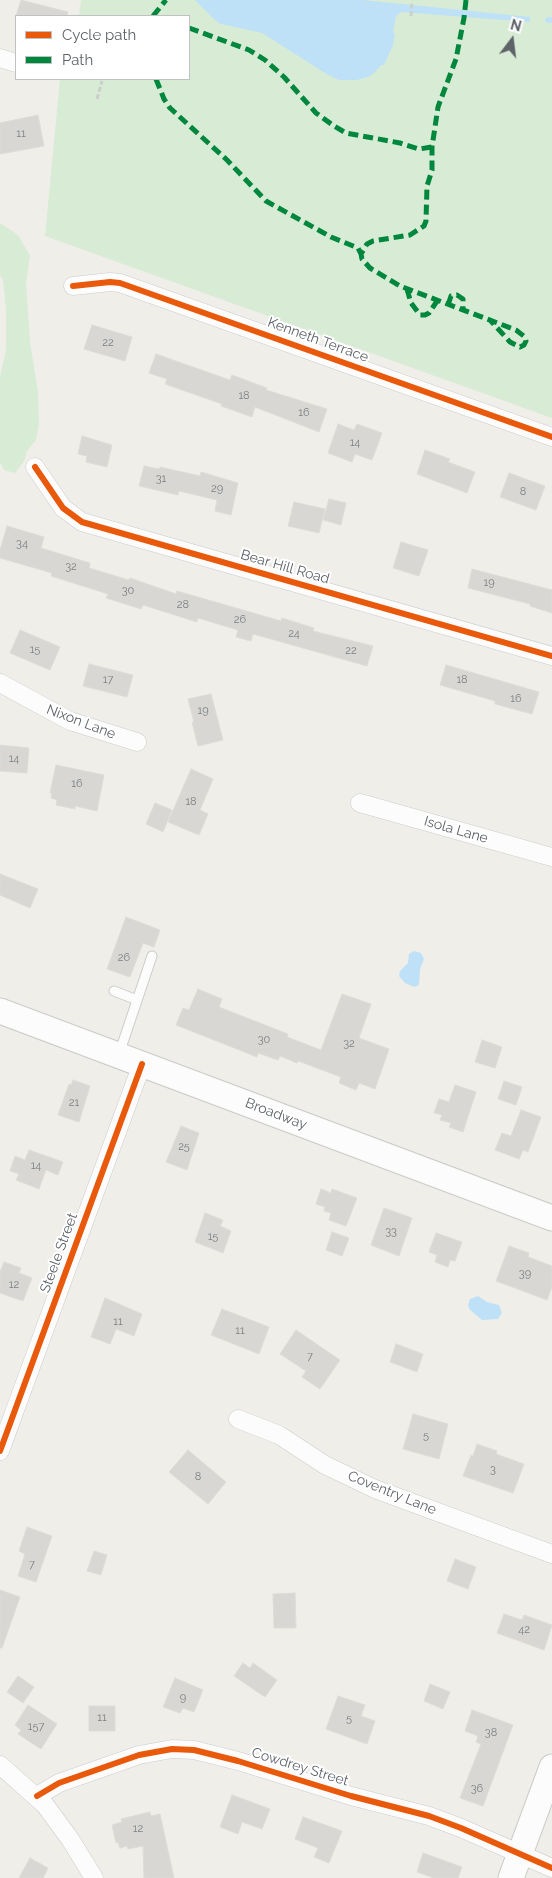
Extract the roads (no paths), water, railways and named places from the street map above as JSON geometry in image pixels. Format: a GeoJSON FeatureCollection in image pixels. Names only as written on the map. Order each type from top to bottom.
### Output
{"type":"FeatureCollection","features":[{"type":"Feature","properties":{"kind":"main road","name":"Broadway"},"geometry":{"type":"LineString","coordinates":[[0,1011],[119,1054],[552,1218]]}},
{"type":"Feature","properties":{"kind":"main road"},"geometry":{"type":"LineString","coordinates":[[512,1878],[552,1767]]}},
{"type":"Feature","properties":{"kind":"street"},"geometry":{"type":"LineString","coordinates":[[0,58],[15,63]]}},
{"type":"Feature","properties":{"kind":"street","name":"Kenneth Terrace"},"geometry":{"type":"LineString","coordinates":[[73,286],[110,282],[120,283],[552,437]]}},
{"type":"Feature","properties":{"kind":"street","name":"Bear Hill Road"},"geometry":{"type":"LineString","coordinates":[[35,467],[63,508],[82,522],[552,656]]}},
{"type":"Feature","properties":{"kind":"street","name":"Nixon Lane"},"geometry":{"type":"LineString","coordinates":[[0,683],[70,721],[137,742]]}},
{"type":"Feature","properties":{"kind":"street","name":"Isola Lane"},"geometry":{"type":"LineString","coordinates":[[360,803],[552,857]]}},
{"type":"Feature","properties":{"kind":"street","name":"Steele Street"},"geometry":{"type":"LineString","coordinates":[[0,1451],[142,1064]]}},
{"type":"Feature","properties":{"kind":"street","name":"Coventry Lane"},"geometry":{"type":"LineString","coordinates":[[238,1418],[279,1435],[325,1465],[375,1488],[552,1554]]}},
{"type":"Feature","properties":{"kind":"street","name":"Cowdrey Street"},"geometry":{"type":"LineString","coordinates":[[37,1796],[59,1782],[139,1755],[164,1750],[186,1749],[216,1755],[351,1796],[429,1816],[552,1868]]}},
{"type":"Feature","properties":{"kind":"street"},"geometry":{"type":"LineString","coordinates":[[2,1772],[37,1796],[70,1839],[94,1878]]}},
{"type":"Feature","properties":{"kind":"lane"},"geometry":{"type":"LineString","coordinates":[[119,1054],[152,956]]}},
{"type":"Feature","properties":{"kind":"lane"},"geometry":{"type":"LineString","coordinates":[[114,991],[137,1000]]}},
{"type":"Feature","properties":{"kind":"water"},"geometry":{"type":"Polygon","coordinates":[[[195,0],[363,0],[530,17],[530,22],[401,12],[396,16],[393,45],[384,65],[381,65],[368,77],[357,80],[339,80],[262,33],[221,24],[195,0]]]}},
{"type":"Feature","properties":{"kind":"water"},"geometry":{"type":"Polygon","coordinates":[[[414,951],[421,953],[424,959],[420,969],[419,985],[414,987],[405,983],[399,976],[400,971],[408,963],[409,954],[414,951]]]}},
{"type":"Feature","properties":{"kind":"water"},"geometry":{"type":"Polygon","coordinates":[[[478,1296],[487,1302],[499,1305],[502,1313],[498,1319],[482,1320],[470,1310],[468,1305],[470,1299],[478,1296]]]}}]}
